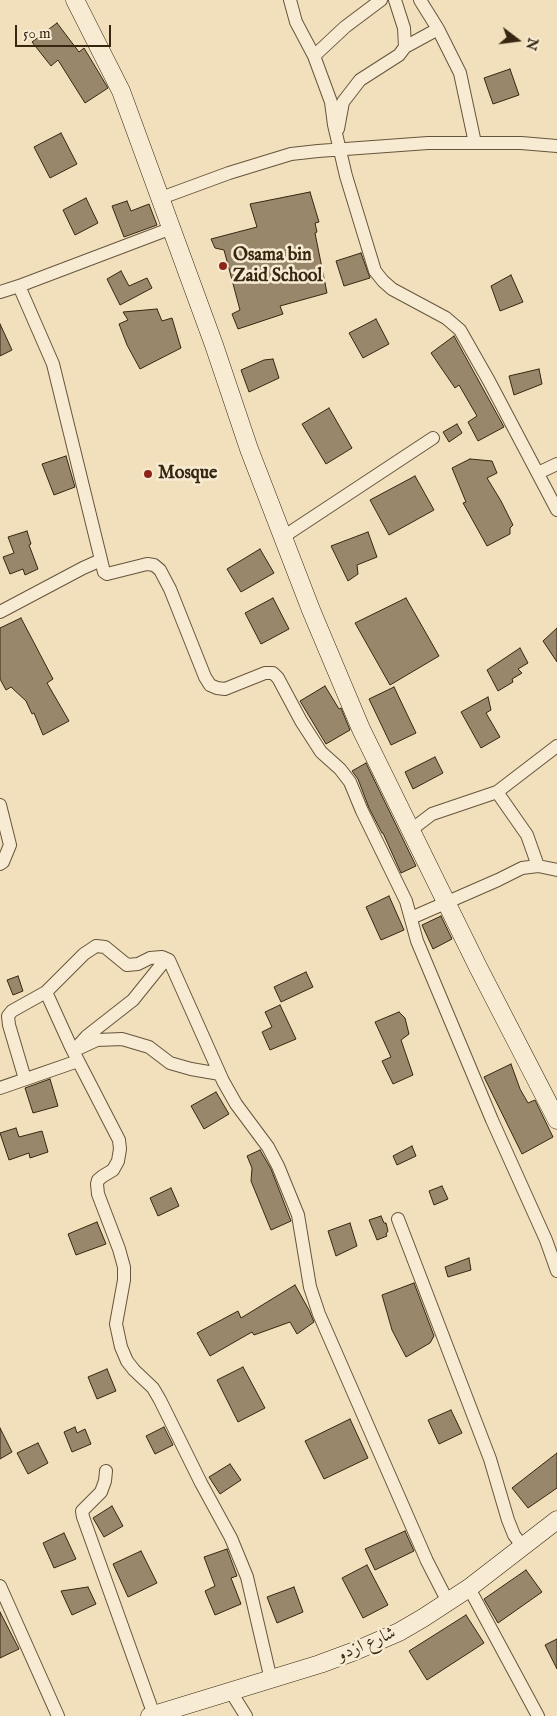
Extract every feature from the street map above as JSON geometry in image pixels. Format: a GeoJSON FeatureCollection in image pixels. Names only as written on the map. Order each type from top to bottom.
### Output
{"type":"FeatureCollection","features":[{"type":"Feature","properties":{"kind":"street"},"geometry":{"type":"LineString","coordinates":[[75,0],[121,91],[214,345],[249,449],[311,610],[361,729],[557,1120]]}},
{"type":"Feature","properties":{"kind":"street"},"geometry":{"type":"LineString","coordinates":[[290,0],[296,22],[314,56],[331,102],[336,135],[359,223],[375,271],[392,288],[446,318],[460,330],[557,510]]}},
{"type":"Feature","properties":{"kind":"street"},"geometry":{"type":"LineString","coordinates":[[314,56],[345,27],[382,0]]}},
{"type":"Feature","properties":{"kind":"street"},"geometry":{"type":"LineString","coordinates":[[395,0],[404,28],[405,47]]}},
{"type":"Feature","properties":{"kind":"street"},"geometry":{"type":"LineString","coordinates":[[420,0],[438,29],[460,73],[475,143]]}},
{"type":"Feature","properties":{"kind":"street"},"geometry":{"type":"LineString","coordinates":[[336,135],[344,102],[360,80],[399,55],[405,47],[438,29]]}},
{"type":"Feature","properties":{"kind":"street"},"geometry":{"type":"LineString","coordinates":[[161,198],[229,173],[291,154],[391,144],[521,143],[557,146]]}},
{"type":"Feature","properties":{"kind":"street"},"geometry":{"type":"LineString","coordinates":[[0,292],[172,228]]}},
{"type":"Feature","properties":{"kind":"street"},"geometry":{"type":"LineString","coordinates":[[20,286],[53,364],[105,574],[147,564],[154,565],[160,570],[184,621],[205,677],[210,685],[225,689],[265,673],[273,673],[278,678],[301,721],[321,752],[340,769],[350,782],[406,901],[417,941],[492,1120],[546,1240],[557,1271]]}},
{"type":"Feature","properties":{"kind":"street"},"geometry":{"type":"LineString","coordinates":[[283,537],[433,438]]}},
{"type":"Feature","properties":{"kind":"street"},"geometry":{"type":"LineString","coordinates":[[538,473],[557,464]]}},
{"type":"Feature","properties":{"kind":"street"},"geometry":{"type":"LineString","coordinates":[[0,612],[101,560]]}},
{"type":"Feature","properties":{"kind":"street"},"geometry":{"type":"LineString","coordinates":[[411,830],[432,814],[497,792],[557,746]]}},
{"type":"Feature","properties":{"kind":"street"},"geometry":{"type":"LineString","coordinates":[[497,792],[528,835],[538,866]]}},
{"type":"Feature","properties":{"kind":"street"},"geometry":{"type":"LineString","coordinates":[[0,805],[10,845],[3,862],[0,864]]}},
{"type":"Feature","properties":{"kind":"street"},"geometry":{"type":"LineString","coordinates":[[411,918],[522,868],[538,866],[557,870]]}},
{"type":"Feature","properties":{"kind":"street"},"geometry":{"type":"LineString","coordinates":[[25,1079],[9,1024],[8,1016],[12,1011],[46,992],[84,954],[96,946],[101,945],[105,947],[127,965],[138,964],[150,958],[162,957],[170,960],[220,1074],[236,1104],[257,1131],[278,1166],[298,1215],[310,1287],[319,1314],[427,1561],[448,1602]]}},
{"type":"Feature","properties":{"kind":"street"},"geometry":{"type":"LineString","coordinates":[[76,1056],[88,1036],[133,1000],[166,958]]}},
{"type":"Feature","properties":{"kind":"street"},"geometry":{"type":"LineString","coordinates":[[46,992],[118,1140],[120,1149],[118,1161],[113,1170],[98,1180],[97,1184],[98,1194],[124,1267],[124,1280],[116,1324],[118,1336],[127,1361],[153,1388],[160,1400],[200,1483],[231,1538],[247,1577],[271,1680]]}},
{"type":"Feature","properties":{"kind":"street"},"geometry":{"type":"LineString","coordinates":[[0,1088],[76,1056],[97,1040],[122,1039],[149,1047],[170,1063],[191,1070],[220,1074]]}},
{"type":"Feature","properties":{"kind":"street"},"geometry":{"type":"LineString","coordinates":[[398,1219],[490,1459],[514,1535],[523,1547]]}},
{"type":"Feature","properties":{"kind":"street"},"geometry":{"type":"LineString","coordinates":[[106,1471],[105,1482],[101,1492],[82,1512],[152,1715]]}},
{"type":"Feature","properties":{"kind":"street","name":"شارع ازدو"},"geometry":{"type":"LineString","coordinates":[[152,1715],[320,1664],[399,1632],[469,1588],[557,1520]]}},
{"type":"Feature","properties":{"kind":"street"},"geometry":{"type":"LineString","coordinates":[[0,1586],[58,1716]]}},
{"type":"Feature","properties":{"kind":"street"},"geometry":{"type":"LineString","coordinates":[[469,1588],[538,1716]]}},
{"type":"Feature","properties":{"kind":"street"},"geometry":{"type":"LineString","coordinates":[[231,1692],[246,1716]]}},
{"type":"Feature","properties":{"kind":"building"},"geometry":{"type":"Polygon","coordinates":[[[57,23],[79,52],[84,48],[108,88],[85,103],[58,60],[51,66],[32,42],[57,23]]]}},
{"type":"Feature","properties":{"kind":"building"},"geometry":{"type":"Polygon","coordinates":[[[510,69],[519,95],[493,104],[484,78],[510,69]]]}},
{"type":"Feature","properties":{"kind":"building"},"geometry":{"type":"Polygon","coordinates":[[[61,133],[77,164],[50,178],[34,147],[61,133]]]}},
{"type":"Feature","properties":{"kind":"building"},"geometry":{"type":"Polygon","coordinates":[[[310,192],[319,222],[315,223],[317,232],[315,233],[327,293],[280,306],[283,314],[238,329],[232,314],[240,310],[224,250],[215,248],[211,239],[257,227],[250,204],[310,192]]]}},
{"type":"Feature","properties":{"kind":"building"},"geometry":{"type":"Polygon","coordinates":[[[86,198],[98,223],[75,235],[63,210],[86,198]]]}},
{"type":"Feature","properties":{"kind":"building"},"geometry":{"type":"Polygon","coordinates":[[[127,201],[131,211],[149,204],[157,225],[124,237],[112,206],[127,201]]]}},
{"type":"Feature","properties":{"kind":"building"},"geometry":{"type":"Polygon","coordinates":[[[361,253],[370,278],[344,286],[336,261],[361,253]]]}},
{"type":"Feature","properties":{"kind":"building"},"geometry":{"type":"Polygon","coordinates":[[[121,271],[129,286],[147,278],[152,288],[120,305],[107,279],[121,271]]]}},
{"type":"Feature","properties":{"kind":"building"},"geometry":{"type":"Polygon","coordinates":[[[511,275],[523,302],[500,311],[491,286],[511,275]]]}},
{"type":"Feature","properties":{"kind":"building"},"geometry":{"type":"Polygon","coordinates":[[[157,309],[162,321],[172,318],[181,348],[140,369],[127,345],[119,324],[128,320],[123,312],[157,309]]]}},
{"type":"Feature","properties":{"kind":"building"},"geometry":{"type":"Polygon","coordinates":[[[376,319],[389,344],[363,358],[349,333],[376,319]]]}},
{"type":"Feature","properties":{"kind":"building"},"geometry":{"type":"Polygon","coordinates":[[[0,324],[12,350],[0,356],[0,324]]]}},
{"type":"Feature","properties":{"kind":"building"},"geometry":{"type":"Polygon","coordinates":[[[454,336],[504,427],[478,441],[468,422],[477,416],[459,385],[455,388],[431,353],[454,336]]]}},
{"type":"Feature","properties":{"kind":"building"},"geometry":{"type":"Polygon","coordinates":[[[273,359],[279,378],[249,392],[241,370],[264,360],[273,359]]]}},
{"type":"Feature","properties":{"kind":"building"},"geometry":{"type":"Polygon","coordinates":[[[539,369],[542,384],[514,395],[509,376],[539,369]]]}},
{"type":"Feature","properties":{"kind":"building"},"geometry":{"type":"Polygon","coordinates":[[[329,408],[352,448],[326,464],[302,424],[329,408]]]}},
{"type":"Feature","properties":{"kind":"building"},"geometry":{"type":"Polygon","coordinates":[[[457,424],[462,433],[449,442],[443,432],[457,424]]]}},
{"type":"Feature","properties":{"kind":"building"},"geometry":{"type":"Polygon","coordinates":[[[66,456],[75,487],[54,495],[42,464],[66,456]]]}},
{"type":"Feature","properties":{"kind":"building"},"geometry":{"type":"Polygon","coordinates":[[[470,459],[492,461],[497,473],[487,478],[513,525],[510,528],[510,534],[487,546],[463,503],[466,502],[452,468],[470,459]]]}},
{"type":"Feature","properties":{"kind":"building"},"geometry":{"type":"Polygon","coordinates":[[[415,476],[434,510],[389,535],[370,500],[415,476]]]}},
{"type":"Feature","properties":{"kind":"building"},"geometry":{"type":"Polygon","coordinates":[[[27,531],[31,544],[29,545],[38,569],[25,575],[23,569],[10,574],[3,557],[14,553],[8,537],[27,531]]]}},
{"type":"Feature","properties":{"kind":"building"},"geometry":{"type":"Polygon","coordinates":[[[368,532],[377,557],[357,565],[358,574],[348,581],[331,546],[368,532]]]}},
{"type":"Feature","properties":{"kind":"building"},"geometry":{"type":"Polygon","coordinates":[[[260,549],[274,573],[241,592],[227,569],[260,549]]]}},
{"type":"Feature","properties":{"kind":"building"},"geometry":{"type":"Polygon","coordinates":[[[273,598],[289,629],[261,644],[245,613],[273,598]]]}},
{"type":"Feature","properties":{"kind":"building"},"geometry":{"type":"Polygon","coordinates":[[[406,598],[439,656],[390,685],[355,623],[406,598]]]}},
{"type":"Feature","properties":{"kind":"building"},"geometry":{"type":"Polygon","coordinates":[[[21,618],[53,679],[47,683],[69,721],[43,735],[34,713],[32,714],[26,701],[11,687],[6,690],[0,679],[0,628],[21,618]]]}},
{"type":"Feature","properties":{"kind":"building"},"geometry":{"type":"Polygon","coordinates":[[[557,628],[557,662],[543,641],[557,628]]]}},
{"type":"Feature","properties":{"kind":"building"},"geometry":{"type":"Polygon","coordinates":[[[520,648],[528,663],[518,669],[522,673],[512,679],[513,682],[498,691],[487,670],[520,648]]]}},
{"type":"Feature","properties":{"kind":"building"},"geometry":{"type":"Polygon","coordinates":[[[325,686],[339,709],[341,708],[350,730],[326,744],[300,701],[325,686]]]}},
{"type":"Feature","properties":{"kind":"building"},"geometry":{"type":"Polygon","coordinates":[[[394,687],[416,733],[391,745],[369,699],[394,687]]]}},
{"type":"Feature","properties":{"kind":"building"},"geometry":{"type":"Polygon","coordinates":[[[488,697],[491,710],[486,713],[500,737],[481,748],[461,712],[488,697]]]}},
{"type":"Feature","properties":{"kind":"building"},"geometry":{"type":"Polygon","coordinates":[[[435,757],[443,773],[413,789],[405,772],[435,757]]]}},
{"type":"Feature","properties":{"kind":"building"},"geometry":{"type":"Polygon","coordinates":[[[366,763],[416,866],[401,873],[383,833],[369,808],[358,779],[352,771],[366,763]]]}},
{"type":"Feature","properties":{"kind":"building"},"geometry":{"type":"Polygon","coordinates":[[[389,896],[404,930],[381,940],[366,907],[389,896]]]}},
{"type":"Feature","properties":{"kind":"building"},"geometry":{"type":"Polygon","coordinates":[[[441,916],[452,939],[433,949],[422,925],[441,916]]]}},
{"type":"Feature","properties":{"kind":"building"},"geometry":{"type":"Polygon","coordinates":[[[306,972],[313,987],[281,1002],[274,987],[306,972]]]}},
{"type":"Feature","properties":{"kind":"building"},"geometry":{"type":"Polygon","coordinates":[[[18,976],[23,991],[13,995],[7,980],[18,976]]]}},
{"type":"Feature","properties":{"kind":"building"},"geometry":{"type":"Polygon","coordinates":[[[280,1005],[296,1039],[270,1050],[262,1032],[272,1027],[265,1012],[280,1005]]]}},
{"type":"Feature","properties":{"kind":"building"},"geometry":{"type":"Polygon","coordinates":[[[399,1012],[405,1018],[409,1034],[401,1040],[413,1075],[393,1084],[382,1061],[391,1057],[375,1022],[399,1012]]]}},
{"type":"Feature","properties":{"kind":"building"},"geometry":{"type":"Polygon","coordinates":[[[511,1064],[520,1089],[528,1103],[535,1100],[553,1137],[522,1154],[484,1077],[511,1064]]]}},
{"type":"Feature","properties":{"kind":"building"},"geometry":{"type":"Polygon","coordinates":[[[50,1079],[58,1106],[33,1113],[25,1088],[50,1079]]]}},
{"type":"Feature","properties":{"kind":"building"},"geometry":{"type":"Polygon","coordinates":[[[216,1092],[229,1114],[204,1129],[191,1106],[216,1092]]]}},
{"type":"Feature","properties":{"kind":"building"},"geometry":{"type":"Polygon","coordinates":[[[16,1128],[19,1137],[42,1131],[48,1152],[30,1158],[29,1153],[9,1160],[0,1133],[16,1128]]]}},
{"type":"Feature","properties":{"kind":"building"},"geometry":{"type":"Polygon","coordinates":[[[412,1146],[416,1156],[397,1165],[393,1156],[412,1146]]]}},
{"type":"Feature","properties":{"kind":"building"},"geometry":{"type":"Polygon","coordinates":[[[260,1150],[271,1169],[291,1221],[271,1230],[251,1181],[252,1168],[247,1156],[260,1150]]]}},
{"type":"Feature","properties":{"kind":"building"},"geometry":{"type":"Polygon","coordinates":[[[442,1186],[448,1199],[434,1205],[429,1191],[442,1186]]]}},
{"type":"Feature","properties":{"kind":"building"},"geometry":{"type":"Polygon","coordinates":[[[171,1188],[179,1206],[158,1216],[150,1198],[171,1188]]]}},
{"type":"Feature","properties":{"kind":"building"},"geometry":{"type":"Polygon","coordinates":[[[381,1216],[384,1223],[386,1223],[388,1231],[387,1236],[377,1240],[369,1220],[381,1216]]]}},
{"type":"Feature","properties":{"kind":"building"},"geometry":{"type":"Polygon","coordinates":[[[97,1222],[106,1244],[76,1255],[68,1234],[97,1222]]]}},
{"type":"Feature","properties":{"kind":"building"},"geometry":{"type":"Polygon","coordinates":[[[350,1223],[357,1246],[336,1256],[328,1231],[350,1223]]]}},
{"type":"Feature","properties":{"kind":"building"},"geometry":{"type":"Polygon","coordinates":[[[469,1258],[471,1270],[448,1277],[445,1267],[469,1258]]]}},
{"type":"Feature","properties":{"kind":"building"},"geometry":{"type":"Polygon","coordinates":[[[414,1283],[434,1336],[430,1343],[406,1357],[392,1330],[382,1295],[414,1283]]]}},
{"type":"Feature","properties":{"kind":"building"},"geometry":{"type":"Polygon","coordinates":[[[295,1285],[314,1322],[297,1334],[290,1322],[254,1335],[252,1332],[210,1356],[197,1333],[238,1311],[241,1318],[295,1285]]]}},
{"type":"Feature","properties":{"kind":"building"},"geometry":{"type":"Polygon","coordinates":[[[243,1367],[265,1408],[238,1422],[217,1380],[243,1367]]]}},
{"type":"Feature","properties":{"kind":"building"},"geometry":{"type":"Polygon","coordinates":[[[107,1369],[116,1391],[97,1399],[88,1377],[107,1369]]]}},
{"type":"Feature","properties":{"kind":"building"},"geometry":{"type":"Polygon","coordinates":[[[451,1410],[462,1433],[439,1444],[428,1420],[451,1410]]]}},
{"type":"Feature","properties":{"kind":"building"},"geometry":{"type":"Polygon","coordinates":[[[350,1419],[368,1458],[324,1479],[305,1441],[350,1419]]]}},
{"type":"Feature","properties":{"kind":"building"},"geometry":{"type":"Polygon","coordinates":[[[75,1427],[77,1433],[85,1429],[91,1444],[72,1452],[64,1432],[75,1427]]]}},
{"type":"Feature","properties":{"kind":"building"},"geometry":{"type":"Polygon","coordinates":[[[164,1427],[173,1445],[155,1454],[146,1436],[164,1427]]]}},
{"type":"Feature","properties":{"kind":"building"},"geometry":{"type":"Polygon","coordinates":[[[0,1428],[12,1452],[0,1459],[0,1428]]]}},
{"type":"Feature","properties":{"kind":"building"},"geometry":{"type":"Polygon","coordinates":[[[38,1443],[48,1463],[28,1474],[17,1453],[38,1443]]]}},
{"type":"Feature","properties":{"kind":"building"},"geometry":{"type":"Polygon","coordinates":[[[557,1453],[557,1488],[528,1508],[512,1488],[557,1453]]]}},
{"type":"Feature","properties":{"kind":"building"},"geometry":{"type":"Polygon","coordinates":[[[230,1464],[241,1480],[220,1494],[209,1477],[230,1464]]]}},
{"type":"Feature","properties":{"kind":"building"},"geometry":{"type":"Polygon","coordinates":[[[112,1506],[123,1526],[104,1537],[93,1518],[112,1506]]]}},
{"type":"Feature","properties":{"kind":"building"},"geometry":{"type":"Polygon","coordinates":[[[405,1531],[414,1551],[375,1570],[365,1549],[405,1531]]]}},
{"type":"Feature","properties":{"kind":"building"},"geometry":{"type":"Polygon","coordinates":[[[64,1533],[76,1559],[54,1568],[43,1543],[64,1533]]]}},
{"type":"Feature","properties":{"kind":"building"},"geometry":{"type":"Polygon","coordinates":[[[227,1549],[237,1576],[231,1578],[241,1604],[215,1615],[205,1591],[215,1586],[204,1557],[227,1549]]]}},
{"type":"Feature","properties":{"kind":"building"},"geometry":{"type":"Polygon","coordinates":[[[141,1551],[157,1583],[128,1597],[113,1564],[141,1551]]]}},
{"type":"Feature","properties":{"kind":"building"},"geometry":{"type":"Polygon","coordinates":[[[367,1565],[388,1605],[363,1618],[342,1578],[367,1565]]]}},
{"type":"Feature","properties":{"kind":"building"},"geometry":{"type":"Polygon","coordinates":[[[526,1570],[542,1592],[498,1623],[484,1599],[526,1570]]]}},
{"type":"Feature","properties":{"kind":"building"},"geometry":{"type":"Polygon","coordinates":[[[88,1587],[96,1604],[72,1615],[61,1591],[88,1587]]]}},
{"type":"Feature","properties":{"kind":"building"},"geometry":{"type":"Polygon","coordinates":[[[294,1587],[303,1612],[277,1623],[267,1597],[294,1587]]]}},
{"type":"Feature","properties":{"kind":"building"},"geometry":{"type":"Polygon","coordinates":[[[0,1612],[19,1649],[0,1658],[0,1612]]]}},
{"type":"Feature","properties":{"kind":"building"},"geometry":{"type":"Polygon","coordinates":[[[466,1615],[484,1643],[427,1680],[409,1651],[466,1615]]]}},
{"type":"Feature","properties":{"kind":"building"},"geometry":{"type":"Polygon","coordinates":[[[557,1639],[557,1669],[545,1645],[557,1639]]]}},
{"type":"Feature","properties":{"kind":"place","name":"Osama bin Zaid School"},"geometry":{"type":"Point","coordinates":[223,266]}},
{"type":"Feature","properties":{"kind":"place","name":"Mosque"},"geometry":{"type":"Point","coordinates":[148,474]}}]}
